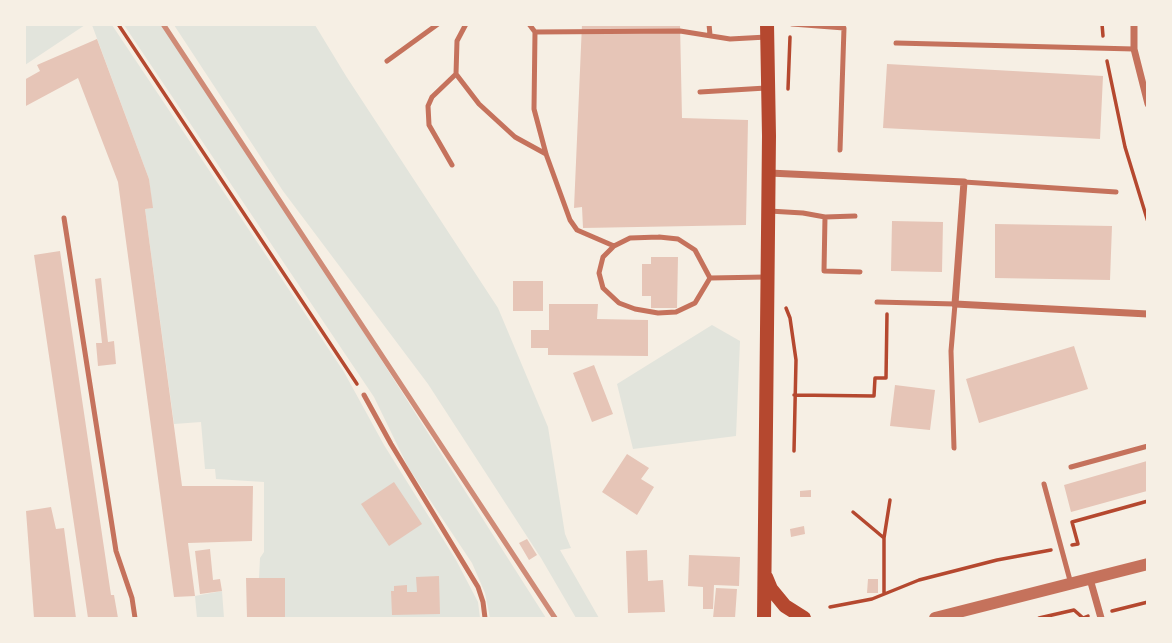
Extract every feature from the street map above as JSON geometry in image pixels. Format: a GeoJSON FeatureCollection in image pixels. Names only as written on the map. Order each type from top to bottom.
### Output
{"type":"FeatureCollection","features":[{"type":"Feature","properties":{"kind":"main road"},"geometry":{"type":"LineString","coordinates":[[764,618],[769,211],[767,31]]}},
{"type":"Feature","properties":{"kind":"main road"},"geometry":{"type":"LineString","coordinates":[[766,576],[777,598],[804,618]]}},
{"type":"Feature","properties":{"kind":"street"},"geometry":{"type":"LineString","coordinates":[[1134,24],[1134,49],[1147,104]]}},
{"type":"Feature","properties":{"kind":"street"},"geometry":{"type":"LineString","coordinates":[[769,173],[964,182],[955,304],[1147,314]]}},
{"type":"Feature","properties":{"kind":"street"},"geometry":{"type":"LineString","coordinates":[[935,618],[1147,564]]}},
{"type":"Feature","properties":{"kind":"street"},"geometry":{"type":"LineString","coordinates":[[1090,579],[1101,618]]}},
{"type":"Feature","properties":{"kind":"lane"},"geometry":{"type":"LineString","coordinates":[[387,61],[438,24]]}},
{"type":"Feature","properties":{"kind":"lane"},"geometry":{"type":"LineString","coordinates":[[529,24],[535,32],[534,108],[546,154],[570,220],[577,230],[614,246]]}},
{"type":"Feature","properties":{"kind":"lane"},"geometry":{"type":"LineString","coordinates":[[709,24],[710,35]]}},
{"type":"Feature","properties":{"kind":"lane"},"geometry":{"type":"LineString","coordinates":[[791,24],[844,28],[840,150]]}},
{"type":"Feature","properties":{"kind":"lane"},"geometry":{"type":"LineString","coordinates":[[465,25],[457,41],[456,74],[479,104],[515,137],[546,154]]}},
{"type":"Feature","properties":{"kind":"lane"},"geometry":{"type":"LineString","coordinates":[[535,32],[680,31],[730,39],[767,31]]}},
{"type":"Feature","properties":{"kind":"lane"},"geometry":{"type":"LineString","coordinates":[[896,43],[1134,49]]}},
{"type":"Feature","properties":{"kind":"lane"},"geometry":{"type":"LineString","coordinates":[[452,165],[429,125],[428,106],[432,97],[456,74]]}},
{"type":"Feature","properties":{"kind":"lane"},"geometry":{"type":"LineString","coordinates":[[700,92],[769,88]]}},
{"type":"Feature","properties":{"kind":"lane"},"geometry":{"type":"LineString","coordinates":[[964,182],[1116,192]]}},
{"type":"Feature","properties":{"kind":"lane"},"geometry":{"type":"LineString","coordinates":[[769,211],[855,216]]}},
{"type":"Feature","properties":{"kind":"lane"},"geometry":{"type":"LineString","coordinates":[[825,216],[824,271],[860,272]]}},
{"type":"Feature","properties":{"kind":"lane"},"geometry":{"type":"LineString","coordinates":[[64,218],[117,551],[132,598],[135,618]]}},
{"type":"Feature","properties":{"kind":"lane"},"geometry":{"type":"LineString","coordinates":[[659,237],[678,239],[695,250],[710,278],[695,303],[676,312],[635,309],[619,303],[603,288],[599,273],[603,257],[614,246],[630,238],[659,237]]}},
{"type":"Feature","properties":{"kind":"lane"},"geometry":{"type":"LineString","coordinates":[[710,278],[767,277]]}},
{"type":"Feature","properties":{"kind":"lane"},"geometry":{"type":"LineString","coordinates":[[877,302],[955,304],[951,351],[954,448]]}},
{"type":"Feature","properties":{"kind":"lane"},"geometry":{"type":"LineString","coordinates":[[364,395],[478,587],[485,618]]}},
{"type":"Feature","properties":{"kind":"lane"},"geometry":{"type":"LineString","coordinates":[[1071,467],[1147,446]]}},
{"type":"Feature","properties":{"kind":"lane"},"geometry":{"type":"LineString","coordinates":[[1044,484],[1071,584]]}},
{"type":"Feature","properties":{"kind":"path"},"geometry":{"type":"LineString","coordinates":[[118,24],[364,395]]}},
{"type":"Feature","properties":{"kind":"path"},"geometry":{"type":"LineString","coordinates":[[788,94],[791,24]]}},
{"type":"Feature","properties":{"kind":"path"},"geometry":{"type":"LineString","coordinates":[[1102,24],[1125,146],[1147,222]]}},
{"type":"Feature","properties":{"kind":"path"},"geometry":{"type":"LineString","coordinates":[[782,298],[790,317],[794,349],[793,451]]}},
{"type":"Feature","properties":{"kind":"path"},"geometry":{"type":"LineString","coordinates":[[794,396],[874,396],[875,378],[886,378],[888,302]]}},
{"type":"Feature","properties":{"kind":"path"},"geometry":{"type":"LineString","coordinates":[[884,593],[884,538],[890,500]]}},
{"type":"Feature","properties":{"kind":"path"},"geometry":{"type":"LineString","coordinates":[[1078,544],[1072,522],[1147,501]]}},
{"type":"Feature","properties":{"kind":"path"},"geometry":{"type":"LineString","coordinates":[[853,512],[884,538]]}},
{"type":"Feature","properties":{"kind":"path"},"geometry":{"type":"LineString","coordinates":[[830,607],[872,599],[919,580],[997,560],[1052,550]]}},
{"type":"Feature","properties":{"kind":"path"},"geometry":{"type":"LineString","coordinates":[[1111,611],[1147,601]]}},
{"type":"Feature","properties":{"kind":"path"},"geometry":{"type":"LineString","coordinates":[[1038,618],[1074,610],[1083,618],[1088,616]]}},
{"type":"Feature","properties":{"kind":"path"},"geometry":{"type":"LineString","coordinates":[[1117,618],[1119,610]]}},
{"type":"Feature","properties":{"kind":"shaded area"},"geometry":{"type":"Polygon","coordinates":[[[25,24],[85,24],[85,25],[25,65],[25,24]]]}},
{"type":"Feature","properties":{"kind":"shaded area"},"geometry":{"type":"Polygon","coordinates":[[[92,25],[112,25],[344,372],[384,445],[456,560],[478,602],[480,618],[285,618],[285,578],[259,578],[260,558],[264,552],[264,482],[216,479],[215,469],[205,469],[201,422],[174,424],[145,209],[152,208],[149,179],[92,25]]]}},
{"type":"Feature","properties":{"kind":"shaded area"},"geometry":{"type":"Polygon","coordinates":[[[124,25],[163,25],[317,259],[546,618],[490,618],[485,593],[472,563],[408,467],[374,397],[124,25]]]}},
{"type":"Feature","properties":{"kind":"shaded area"},"geometry":{"type":"Polygon","coordinates":[[[174,25],[315,25],[498,308],[548,427],[565,534],[571,548],[560,550],[599,618],[576,618],[541,558],[428,384],[283,191],[174,25]]]}},
{"type":"Feature","properties":{"kind":"shaded area"},"geometry":{"type":"Polygon","coordinates":[[[712,325],[740,341],[736,436],[633,449],[617,384],[712,325]]]}},
{"type":"Feature","properties":{"kind":"shaded area"},"geometry":{"type":"Polygon","coordinates":[[[222,591],[224,618],[197,618],[195,596],[222,591]]]}},
{"type":"Feature","properties":{"kind":"building"},"geometry":{"type":"Polygon","coordinates":[[[582,24],[680,24],[682,118],[748,120],[746,225],[583,228],[582,207],[574,208],[582,24]]]}},
{"type":"Feature","properties":{"kind":"building"},"geometry":{"type":"Polygon","coordinates":[[[97,39],[149,179],[153,208],[145,209],[182,486],[253,486],[252,541],[188,543],[195,596],[174,597],[118,182],[78,78],[24,107],[24,80],[40,71],[37,65],[97,39]]]}},
{"type":"Feature","properties":{"kind":"building"},"geometry":{"type":"Polygon","coordinates":[[[887,64],[1103,76],[1100,139],[883,128],[887,64]]]}},
{"type":"Feature","properties":{"kind":"building"},"geometry":{"type":"Polygon","coordinates":[[[892,221],[943,222],[942,272],[891,271],[892,221]]]}},
{"type":"Feature","properties":{"kind":"building"},"geometry":{"type":"Polygon","coordinates":[[[995,224],[1112,226],[1110,280],[995,278],[995,224]]]}},
{"type":"Feature","properties":{"kind":"building"},"geometry":{"type":"Polygon","coordinates":[[[60,251],[111,595],[114,595],[118,618],[88,618],[34,255],[60,251]]]}},
{"type":"Feature","properties":{"kind":"building"},"geometry":{"type":"Polygon","coordinates":[[[651,257],[678,257],[677,308],[651,308],[651,296],[642,296],[642,264],[651,264],[651,257]]]}},
{"type":"Feature","properties":{"kind":"building"},"geometry":{"type":"Polygon","coordinates":[[[101,278],[108,342],[114,341],[116,364],[98,366],[96,343],[102,343],[95,279],[101,278]]]}},
{"type":"Feature","properties":{"kind":"building"},"geometry":{"type":"Polygon","coordinates":[[[513,281],[543,281],[543,311],[513,311],[513,281]]]}},
{"type":"Feature","properties":{"kind":"building"},"geometry":{"type":"Polygon","coordinates":[[[549,304],[598,304],[597,319],[648,320],[648,356],[548,355],[548,348],[531,348],[531,330],[549,330],[549,304]]]}},
{"type":"Feature","properties":{"kind":"building"},"geometry":{"type":"Polygon","coordinates":[[[1074,346],[1088,389],[979,423],[966,379],[1074,346]]]}},
{"type":"Feature","properties":{"kind":"building"},"geometry":{"type":"Polygon","coordinates":[[[594,365],[613,414],[592,422],[573,373],[594,365]]]}},
{"type":"Feature","properties":{"kind":"building"},"geometry":{"type":"Polygon","coordinates":[[[895,385],[935,390],[930,430],[890,426],[895,385]]]}},
{"type":"Feature","properties":{"kind":"building"},"geometry":{"type":"Polygon","coordinates":[[[627,454],[649,468],[641,479],[654,487],[637,515],[602,492],[627,454]]]}},
{"type":"Feature","properties":{"kind":"building"},"geometry":{"type":"Polygon","coordinates":[[[1147,461],[1147,491],[1071,512],[1064,485],[1147,461]]]}},
{"type":"Feature","properties":{"kind":"building"},"geometry":{"type":"Polygon","coordinates":[[[394,482],[422,524],[389,546],[361,504],[394,482]]]}},
{"type":"Feature","properties":{"kind":"building"},"geometry":{"type":"Polygon","coordinates":[[[811,490],[811,497],[800,497],[800,491],[811,490]]]}},
{"type":"Feature","properties":{"kind":"building"},"geometry":{"type":"Polygon","coordinates":[[[51,507],[56,529],[64,528],[76,618],[34,618],[26,511],[51,507]]]}},
{"type":"Feature","properties":{"kind":"building"},"geometry":{"type":"Polygon","coordinates":[[[804,526],[805,534],[791,537],[790,529],[804,526]]]}},
{"type":"Feature","properties":{"kind":"building"},"geometry":{"type":"Polygon","coordinates":[[[527,539],[537,555],[529,560],[519,543],[527,539]]]}},
{"type":"Feature","properties":{"kind":"building"},"geometry":{"type":"Polygon","coordinates":[[[210,549],[213,580],[220,579],[222,591],[200,594],[195,551],[210,549]]]}},
{"type":"Feature","properties":{"kind":"building"},"geometry":{"type":"Polygon","coordinates":[[[647,550],[648,581],[663,580],[665,612],[628,613],[626,551],[647,550]]]}},
{"type":"Feature","properties":{"kind":"building"},"geometry":{"type":"Polygon","coordinates":[[[689,555],[740,557],[739,586],[714,585],[713,609],[703,609],[703,587],[688,586],[689,555]]]}},
{"type":"Feature","properties":{"kind":"building"},"geometry":{"type":"Polygon","coordinates":[[[439,576],[440,614],[392,615],[391,591],[394,591],[394,586],[407,585],[407,592],[417,592],[416,577],[439,576]]]}},
{"type":"Feature","properties":{"kind":"building"},"geometry":{"type":"Polygon","coordinates":[[[246,578],[285,578],[285,618],[247,618],[246,578]]]}},
{"type":"Feature","properties":{"kind":"building"},"geometry":{"type":"Polygon","coordinates":[[[868,579],[878,579],[878,593],[867,593],[868,579]]]}},
{"type":"Feature","properties":{"kind":"building"},"geometry":{"type":"Polygon","coordinates":[[[716,588],[737,589],[735,618],[713,618],[716,588]]]}},
{"type":"Feature","properties":{"kind":"railway"},"geometry":{"type":"LineString","coordinates":[[163,24],[555,618]]}}]}
